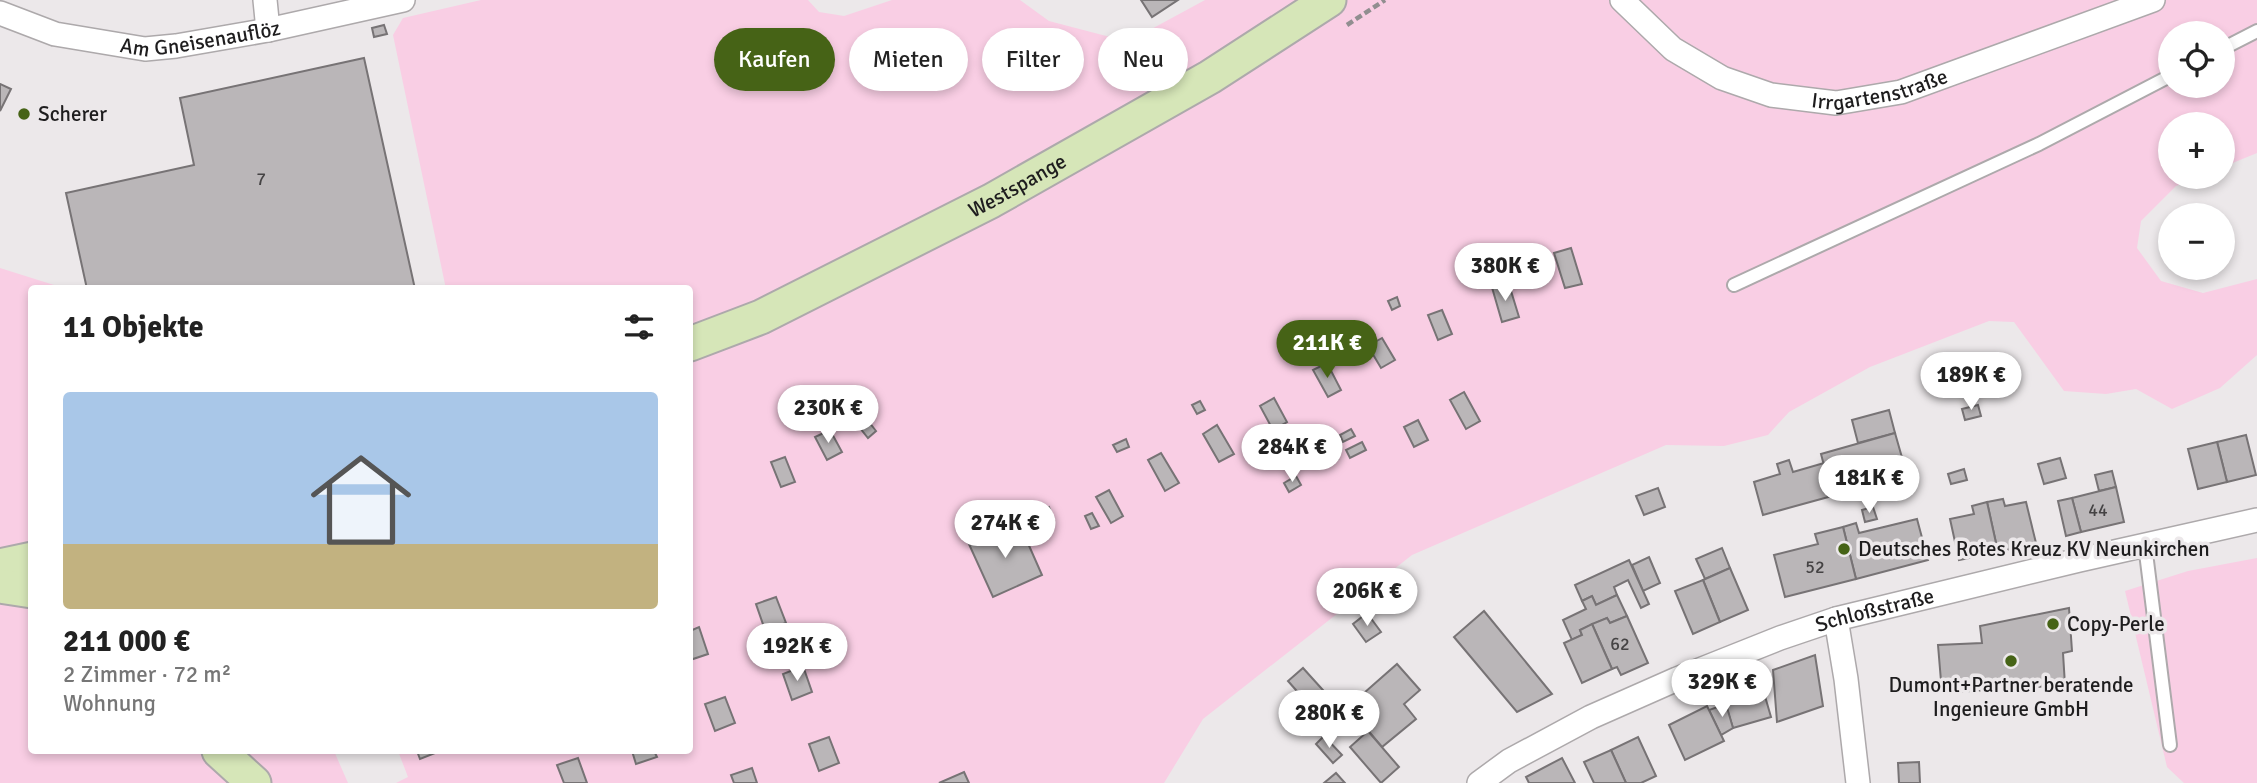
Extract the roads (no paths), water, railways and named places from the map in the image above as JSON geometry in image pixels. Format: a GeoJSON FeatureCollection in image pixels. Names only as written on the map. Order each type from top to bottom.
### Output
{"type":"FeatureCollection","features":[{"type":"Feature","properties":{"kind":"main road","name":"Westspange"},"geometry":{"type":"LineString","coordinates":[[693,343],[761,317],[990,201],[1210,78],[1329,0]]}},
{"type":"Feature","properties":{"kind":"main road"},"geometry":{"type":"LineString","coordinates":[[0,566],[28,560]]}},
{"type":"Feature","properties":{"kind":"main road"},"geometry":{"type":"LineString","coordinates":[[0,586],[28,590]]}},
{"type":"Feature","properties":{"kind":"main road"},"geometry":{"type":"LineString","coordinates":[[222,754],[254,783]]}},
{"type":"Feature","properties":{"kind":"street"},"geometry":{"type":"LineString","coordinates":[[265,0],[268,30]]}},
{"type":"Feature","properties":{"kind":"street","name":"Am Gneisenauflöz"},"geometry":{"type":"LineString","coordinates":[[0,13],[55,34],[145,49],[268,30],[403,0]]}},
{"type":"Feature","properties":{"kind":"street","name":"Irrgartenstraße"},"geometry":{"type":"LineString","coordinates":[[1622,0],[1673,50],[1722,78],[1771,95],[1836,103],[1901,92],[2153,0]]}},
{"type":"Feature","properties":{"kind":"street","name":"Schloßstraße"},"geometry":{"type":"LineString","coordinates":[[1479,783],[1509,761],[1591,718],[1676,679],[1836,619],[2257,520]]}},
{"type":"Feature","properties":{"kind":"street"},"geometry":{"type":"LineString","coordinates":[[1836,619],[1858,783]]}},
{"type":"Feature","properties":{"kind":"lane"},"geometry":{"type":"LineString","coordinates":[[2235,42],[2257,31]]}},
{"type":"Feature","properties":{"kind":"lane"},"geometry":{"type":"LineString","coordinates":[[1734,285],[2039,144],[2158,82]]}},
{"type":"Feature","properties":{"kind":"lane"},"geometry":{"type":"LineString","coordinates":[[2145,545],[2169,745]]}},
{"type":"Feature","properties":{"kind":"place","name":"Scherer"},"geometry":{"type":"Point","coordinates":[24,114]}},
{"type":"Feature","properties":{"kind":"place","name":"Deutsches Rotes Kreuz KV Neunkirchen"},"geometry":{"type":"Point","coordinates":[1844,549]}},
{"type":"Feature","properties":{"kind":"place","name":"Copy-Perle"},"geometry":{"type":"Point","coordinates":[2053,624]}},
{"type":"Feature","properties":{"kind":"place","name":"Dumont+Partner beratende Ingenieure GmbH"},"geometry":{"type":"Point","coordinates":[2011,661]}}]}
